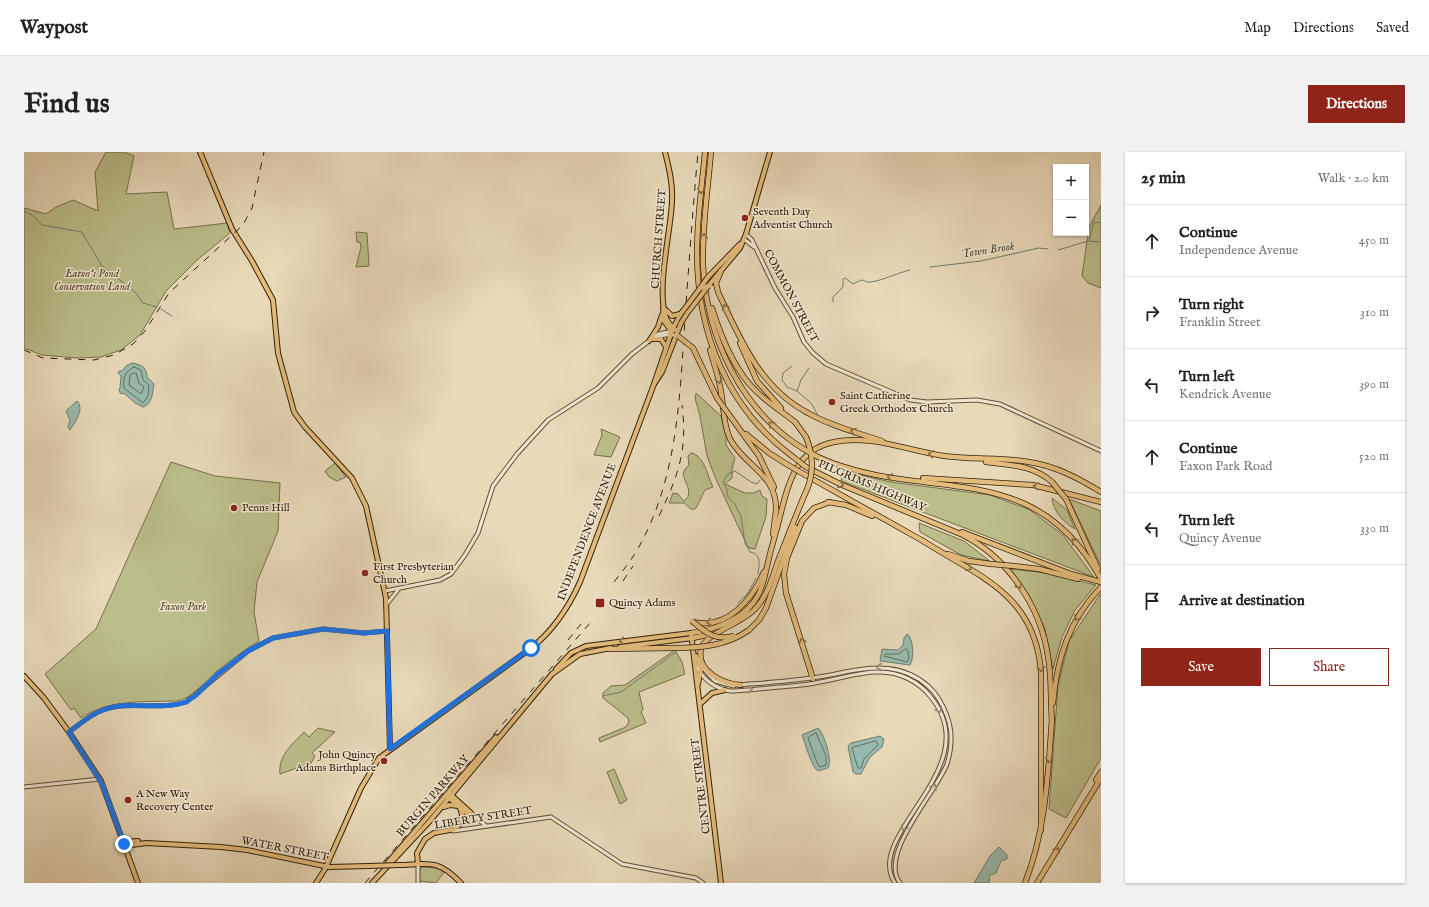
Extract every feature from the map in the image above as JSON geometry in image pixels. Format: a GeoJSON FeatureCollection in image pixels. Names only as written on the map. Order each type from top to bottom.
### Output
{"type":"FeatureCollection","features":[{"type":"Feature","properties":{"kind":"highway","name":"PILGRIMS HIGHWAY"},"geometry":{"type":"LineString","coordinates":[[705,152],[697,246],[698,284],[703,316],[716,359],[735,396],[761,429],[806,467],[842,485],[946,528]]}},
{"type":"Feature","properties":{"kind":"highway","name":"PILGRIMS HIGHWAY"},"geometry":{"type":"LineString","coordinates":[[711,152],[704,236],[709,307],[716,334],[725,357],[740,386],[765,418],[786,437],[802,448],[818,457],[848,468],[903,479]]}},
{"type":"Feature","properties":{"kind":"highway"},"geometry":{"type":"LineString","coordinates":[[721,271],[716,283],[719,295],[759,371],[776,390],[790,402],[819,418],[903,448]]}},
{"type":"Feature","properties":{"kind":"highway"},"geometry":{"type":"LineString","coordinates":[[700,288],[708,285]]}},
{"type":"Feature","properties":{"kind":"highway"},"geometry":{"type":"LineString","coordinates":[[708,285],[719,295]]}},
{"type":"Feature","properties":{"kind":"highway"},"geometry":{"type":"LineString","coordinates":[[708,285],[716,318],[740,373],[759,394],[796,423]]}},
{"type":"Feature","properties":{"kind":"highway"},"geometry":{"type":"LineString","coordinates":[[703,316],[707,342],[720,386],[728,434],[738,450],[769,483],[775,497],[776,512]]}},
{"type":"Feature","properties":{"kind":"highway"},"geometry":{"type":"LineString","coordinates":[[731,319],[749,368],[757,381],[766,393],[796,423],[806,437],[812,460],[811,474],[790,542]]}},
{"type":"Feature","properties":{"kind":"highway"},"geometry":{"type":"LineString","coordinates":[[674,333],[693,348],[700,358],[717,398],[759,456],[770,476],[776,496],[776,512],[772,546]]}},
{"type":"Feature","properties":{"kind":"highway"},"geometry":{"type":"LineString","coordinates":[[730,416],[758,444],[788,465],[987,579],[1002,590],[1020,610],[1033,634],[1039,655],[1041,673],[1041,830]]}},
{"type":"Feature","properties":{"kind":"highway"},"geometry":{"type":"LineString","coordinates":[[692,635],[713,628],[748,609],[758,595],[791,475],[800,461],[810,452],[825,444],[842,440],[870,442],[958,458],[1026,467],[1039,473],[1052,482],[1066,499],[1099,573],[1099,582]]}},
{"type":"Feature","properties":{"kind":"highway"},"geometry":{"type":"LineString","coordinates":[[958,458],[1016,460],[1039,464],[1070,474],[1101,492]]}},
{"type":"Feature","properties":{"kind":"highway"},"geometry":{"type":"LineString","coordinates":[[903,479],[918,478],[1023,484],[1051,489],[1101,502]]}},
{"type":"Feature","properties":{"kind":"highway"},"geometry":{"type":"LineString","coordinates":[[903,479],[978,488],[1027,504],[1051,519],[1065,531],[1099,573]]}},
{"type":"Feature","properties":{"kind":"highway"},"geometry":{"type":"LineString","coordinates":[[741,685],[728,683],[716,678],[708,670],[702,660],[701,651],[704,642],[709,637],[745,618],[761,602],[768,590],[808,487]]}},
{"type":"Feature","properties":{"kind":"highway"},"geometry":{"type":"LineString","coordinates":[[608,649],[674,648],[715,645],[733,639],[749,630],[761,617],[797,525],[806,513],[817,505],[830,502],[849,506],[903,530]]}},
{"type":"Feature","properties":{"kind":"highway"},"geometry":{"type":"LineString","coordinates":[[813,679],[786,593],[784,572],[794,540],[802,521],[816,507],[830,502]]}},
{"type":"Feature","properties":{"kind":"highway"},"geometry":{"type":"LineString","coordinates":[[946,528],[963,532],[1062,570],[1099,582]]}},
{"type":"Feature","properties":{"kind":"highway"},"geometry":{"type":"LineString","coordinates":[[946,528],[972,540],[994,557],[1013,577],[1031,604],[1042,630],[1048,653],[1052,721]]}},
{"type":"Feature","properties":{"kind":"highway"},"geometry":{"type":"LineString","coordinates":[[923,541],[957,557],[991,564],[1039,569],[1099,582]]}},
{"type":"Feature","properties":{"kind":"highway"},"geometry":{"type":"LineString","coordinates":[[749,630],[719,638],[706,633],[692,621],[707,623],[721,619],[737,610],[747,601],[763,579]]}},
{"type":"Feature","properties":{"kind":"highway"},"geometry":{"type":"LineString","coordinates":[[1025,883],[1041,830],[1045,807],[1056,671],[1064,644],[1079,613],[1101,587]]}},
{"type":"Feature","properties":{"kind":"highway"},"geometry":{"type":"LineString","coordinates":[[692,635],[722,630]]}},
{"type":"Feature","properties":{"kind":"highway"},"geometry":{"type":"LineString","coordinates":[[1086,802],[1101,772]]}},
{"type":"Feature","properties":{"kind":"highway"},"geometry":{"type":"LineString","coordinates":[[1036,883],[1101,778]]}},
{"type":"Feature","properties":{"kind":"main road"},"geometry":{"type":"LineString","coordinates":[[200,152],[233,233],[252,261],[273,300],[278,353],[292,406],[296,415],[308,431],[350,476],[360,490],[367,510],[385,591],[390,749]]}},
{"type":"Feature","properties":{"kind":"main road","name":"CHURCH STREET"},"geometry":{"type":"LineString","coordinates":[[665,152],[671,178],[672,197],[665,259],[664,304],[667,320],[674,333]]}},
{"type":"Feature","properties":{"kind":"main road"},"geometry":{"type":"LineString","coordinates":[[674,333],[682,312],[708,277],[744,239],[770,152]]}},
{"type":"Feature","properties":{"kind":"main road"},"geometry":{"type":"LineString","coordinates":[[674,333],[708,285],[740,248],[740,244]]}},
{"type":"Feature","properties":{"kind":"main road"},"geometry":{"type":"LineString","coordinates":[[664,304],[671,315],[677,315],[682,312]]}},
{"type":"Feature","properties":{"kind":"main road","name":"CHURCH STREET"},"geometry":{"type":"LineString","coordinates":[[651,340],[659,326],[664,304]]}},
{"type":"Feature","properties":{"kind":"main road"},"geometry":{"type":"LineString","coordinates":[[662,311],[665,322],[674,333]]}},
{"type":"Feature","properties":{"kind":"main road","name":"INDEPENDENCE AVENUE"},"geometry":{"type":"LineString","coordinates":[[316,883],[326,866],[367,776],[379,758],[527,651],[545,635],[560,618],[580,582],[654,384],[665,350],[674,333]]}},
{"type":"Feature","properties":{"kind":"main road","name":"INDEPENDENCE AVENUE"},"geometry":{"type":"LineString","coordinates":[[654,384],[662,372],[674,333]]}},
{"type":"Feature","properties":{"kind":"main road"},"geometry":{"type":"LineString","coordinates":[[651,340],[660,339],[663,341],[665,350]]}},
{"type":"Feature","properties":{"kind":"main road","name":"BURGIN PARKWAY"},"geometry":{"type":"LineString","coordinates":[[552,674],[580,654],[692,635]]}},
{"type":"Feature","properties":{"kind":"main road","name":"BURGIN PARKWAY"},"geometry":{"type":"LineString","coordinates":[[372,883],[449,796],[563,659],[584,647],[692,635]]}},
{"type":"Feature","properties":{"kind":"main road","name":"CENTRE STREET"},"geometry":{"type":"LineString","coordinates":[[692,635],[695,656],[700,673],[698,687],[721,883]]}},
{"type":"Feature","properties":{"kind":"main road"},"geometry":{"type":"LineString","coordinates":[[24,676],[44,698],[69,732],[100,779],[138,883]]}},
{"type":"Feature","properties":{"kind":"main road"},"geometry":{"type":"LineString","coordinates":[[700,704],[712,693],[725,690]]}},
{"type":"Feature","properties":{"kind":"main road","name":"BURGIN PARKWAY"},"geometry":{"type":"LineString","coordinates":[[372,883],[438,813],[449,796],[462,784],[510,723]]}},
{"type":"Feature","properties":{"kind":"main road"},"geometry":{"type":"LineString","coordinates":[[459,826],[462,814],[458,796],[462,784]]}},
{"type":"Feature","properties":{"kind":"main road"},"geometry":{"type":"LineString","coordinates":[[449,796],[470,814],[459,826],[450,831]]}},
{"type":"Feature","properties":{"kind":"main road"},"geometry":{"type":"LineString","coordinates":[[438,813],[448,805],[460,805]]}},
{"type":"Feature","properties":{"kind":"main road","name":"LIBERTY STREET"},"geometry":{"type":"LineString","coordinates":[[418,864],[417,853],[425,839],[434,834],[450,831]]}},
{"type":"Feature","properties":{"kind":"main road","name":"WATER STREET"},"geometry":{"type":"LineString","coordinates":[[124,844],[146,843],[233,848],[326,866],[418,864],[443,867],[462,883]]}},
{"type":"Feature","properties":{"kind":"street","name":"COMMON STREET"},"geometry":{"type":"LineString","coordinates":[[746,234],[751,237],[775,288],[793,317],[804,342],[813,353],[826,364],[908,400],[927,402],[980,400],[1000,404],[1101,451]]}},
{"type":"Feature","properties":{"kind":"street","name":"COMMON STREET"},"geometry":{"type":"LineString","coordinates":[[744,239],[756,248]]}},
{"type":"Feature","properties":{"kind":"street"},"geometry":{"type":"LineString","coordinates":[[385,591],[442,580],[453,571],[478,533],[492,489],[516,454],[547,422],[598,388],[627,357],[660,333],[674,333]]}},
{"type":"Feature","properties":{"kind":"street"},"geometry":{"type":"LineString","coordinates":[[386,606],[394,593],[401,588]]}},
{"type":"Feature","properties":{"kind":"street"},"geometry":{"type":"LineString","coordinates":[[69,732],[94,714],[108,708],[174,704],[188,701],[244,654],[254,647],[273,638],[330,629],[364,633],[387,631]]}},
{"type":"Feature","properties":{"kind":"street"},"geometry":{"type":"LineString","coordinates":[[700,673],[721,684],[741,685],[813,679],[870,667],[895,668],[910,674],[925,683],[937,696],[944,709],[951,731],[949,758],[943,773],[896,853],[895,871],[900,883]]}},
{"type":"Feature","properties":{"kind":"street"},"geometry":{"type":"LineString","coordinates":[[700,673],[711,684],[725,690],[739,690],[813,684],[880,672],[906,677],[916,683],[928,694],[938,707],[943,719],[946,736],[945,750],[937,773],[891,851],[890,870],[895,883]]}},
{"type":"Feature","properties":{"kind":"street"},"geometry":{"type":"LineString","coordinates":[[24,787],[100,779]]}},
{"type":"Feature","properties":{"kind":"street"},"geometry":{"type":"LineString","coordinates":[[470,814],[486,826]]}},
{"type":"Feature","properties":{"kind":"street","name":"LIBERTY STREET"},"geometry":{"type":"LineString","coordinates":[[450,831],[548,817],[560,822],[622,864],[696,878],[704,883]]}},
{"type":"Feature","properties":{"kind":"street"},"geometry":{"type":"LineString","coordinates":[[418,864],[418,883]]}},
{"type":"Feature","properties":{"kind":"green space","name":"Eaton's Pond Conservation Land"},"geometry":{"type":"Polygon","coordinates":[[[106,152],[124,152],[134,156],[126,194],[167,192],[174,229],[227,223],[230,233],[197,260],[166,291],[140,335],[121,350],[101,357],[77,358],[42,355],[24,348],[24,208],[46,214],[56,207],[73,200],[98,211],[95,172],[106,152]]]}},
{"type":"Feature","properties":{"kind":"green space"},"geometry":{"type":"Polygon","coordinates":[[[1101,205],[1101,288],[1088,283],[1082,276],[1088,236],[1089,236],[1089,227],[1101,205]]]}},
{"type":"Feature","properties":{"kind":"green space"},"geometry":{"type":"Polygon","coordinates":[[[356,232],[367,233],[369,266],[356,267],[361,247],[360,242],[357,242],[356,232]]]}},
{"type":"Feature","properties":{"kind":"green space"},"geometry":{"type":"Polygon","coordinates":[[[696,393],[721,416],[726,436],[726,445],[735,458],[732,469],[732,478],[725,484],[745,493],[754,493],[760,490],[762,496],[767,499],[766,517],[755,549],[749,548],[747,545],[715,477],[707,456],[700,416],[695,398],[696,393]]]}},
{"type":"Feature","properties":{"kind":"green space"},"geometry":{"type":"Polygon","coordinates":[[[601,429],[620,437],[611,457],[594,455],[602,435],[601,429]]]}},
{"type":"Feature","properties":{"kind":"green space"},"geometry":{"type":"Polygon","coordinates":[[[691,453],[702,462],[713,487],[705,490],[696,508],[694,509],[690,508],[684,503],[669,503],[673,493],[678,494],[684,501],[688,497],[689,492],[684,473],[685,469],[689,465],[688,456],[691,453]]]}},
{"type":"Feature","properties":{"kind":"green space","name":"Faxon Park"},"geometry":{"type":"Polygon","coordinates":[[[171,462],[215,476],[280,483],[278,531],[257,582],[254,612],[259,641],[231,660],[216,672],[198,690],[188,697],[176,701],[139,702],[103,707],[81,718],[74,708],[71,710],[45,674],[96,629],[171,462]]]}},
{"type":"Feature","properties":{"kind":"green space"},"geometry":{"type":"Polygon","coordinates":[[[335,463],[346,477],[337,481],[329,477],[325,471],[335,463]]]}},
{"type":"Feature","properties":{"kind":"green space"},"geometry":{"type":"Polygon","coordinates":[[[843,471],[891,482],[990,495],[1030,510],[1063,535],[1094,577],[841,481],[843,471]]]}},
{"type":"Feature","properties":{"kind":"green space"},"geometry":{"type":"Polygon","coordinates":[[[1052,498],[1067,510],[1075,529],[1057,512],[1052,498]]]}},
{"type":"Feature","properties":{"kind":"green space"},"geometry":{"type":"Polygon","coordinates":[[[1069,499],[1101,511],[1101,566],[1069,499]]]}},
{"type":"Feature","properties":{"kind":"green space"},"geometry":{"type":"Polygon","coordinates":[[[919,523],[964,541],[990,561],[961,555],[920,532],[919,523]]]}},
{"type":"Feature","properties":{"kind":"green space"},"geometry":{"type":"Polygon","coordinates":[[[1010,569],[1046,573],[1096,585],[1075,610],[1062,637],[1053,669],[1045,629],[1029,595],[1010,569]]]}},
{"type":"Feature","properties":{"kind":"green space"},"geometry":{"type":"Polygon","coordinates":[[[1101,593],[1101,758],[1066,818],[1049,809],[1058,685],[1069,641],[1101,593]]]}},
{"type":"Feature","properties":{"kind":"green space"},"geometry":{"type":"Polygon","coordinates":[[[675,650],[682,662],[685,674],[639,692],[643,710],[641,712],[646,723],[600,742],[599,738],[626,727],[629,722],[628,718],[603,698],[603,693],[611,686],[625,685],[675,650]]]}},
{"type":"Feature","properties":{"kind":"green space"},"geometry":{"type":"Polygon","coordinates":[[[318,728],[335,732],[312,753],[315,756],[311,763],[280,774],[281,761],[291,746],[304,732],[309,737],[318,728]]]}},
{"type":"Feature","properties":{"kind":"green space"},"geometry":{"type":"Polygon","coordinates":[[[614,769],[627,800],[620,804],[607,772],[614,769]]]}},
{"type":"Feature","properties":{"kind":"green space"},"geometry":{"type":"Polygon","coordinates":[[[423,867],[437,868],[445,871],[436,883],[419,881],[420,869],[423,867]]]}},
{"type":"Feature","properties":{"kind":"water"},"geometry":{"type":"Polygon","coordinates":[[[132,363],[144,368],[147,378],[154,384],[150,401],[143,407],[135,403],[125,394],[120,393],[119,389],[121,376],[118,373],[119,371],[122,371],[126,366],[132,363]]]}},
{"type":"Feature","properties":{"kind":"water"},"geometry":{"type":"Polygon","coordinates":[[[77,401],[80,412],[70,430],[68,427],[70,420],[66,411],[77,401]]]}},
{"type":"Feature","properties":{"kind":"water"},"geometry":{"type":"Polygon","coordinates":[[[907,634],[911,640],[913,649],[910,665],[880,661],[882,649],[898,650],[903,645],[904,638],[907,634]]]}},
{"type":"Feature","properties":{"kind":"water"},"geometry":{"type":"Polygon","coordinates":[[[818,728],[825,741],[829,754],[829,764],[828,768],[818,771],[811,760],[802,735],[818,728]]]}},
{"type":"Feature","properties":{"kind":"water"},"geometry":{"type":"Polygon","coordinates":[[[880,736],[884,739],[882,747],[870,757],[861,774],[856,774],[853,772],[848,746],[851,743],[880,736]]]}},
{"type":"Feature","properties":{"kind":"water"},"geometry":{"type":"Polygon","coordinates":[[[999,847],[1007,855],[1007,859],[1001,861],[996,873],[990,875],[989,883],[974,883],[990,856],[999,847]]]}},
{"type":"Feature","properties":{"kind":"waterway"},"geometry":{"type":"LineString","coordinates":[[24,211],[32,215],[42,225],[82,232],[102,266],[136,293],[143,303],[157,307]]}},
{"type":"Feature","properties":{"kind":"waterway"},"geometry":{"type":"LineString","coordinates":[[1089,240],[1094,222],[1101,223]]}},
{"type":"Feature","properties":{"kind":"waterway","name":"Town Brook"},"geometry":{"type":"LineString","coordinates":[[1058,250],[1088,241],[1100,242]]}},
{"type":"Feature","properties":{"kind":"waterway","name":"Town Brook"},"geometry":{"type":"LineString","coordinates":[[930,267],[981,261],[1039,248],[1048,249]]}},
{"type":"Feature","properties":{"kind":"waterway","name":"Town Brook"},"geometry":{"type":"LineString","coordinates":[[833,302],[833,297],[843,287],[843,279],[845,278],[853,284],[861,280],[870,282],[881,280],[910,270]]}},
{"type":"Feature","properties":{"kind":"waterway"},"geometry":{"type":"LineString","coordinates":[[161,309],[172,316]]}},
{"type":"Feature","properties":{"kind":"waterway","name":"Town Brook"},"geometry":{"type":"LineString","coordinates":[[792,366],[783,373],[782,380],[787,387],[797,391]]}},
{"type":"Feature","properties":{"kind":"waterway","name":"Town Brook"},"geometry":{"type":"LineString","coordinates":[[809,368],[801,380],[797,391],[812,404],[818,416]]}},
{"type":"Feature","properties":{"kind":"waterway","name":"Town Brook"},"geometry":{"type":"LineString","coordinates":[[758,574],[758,557],[754,553],[750,552],[745,543],[741,516],[734,503],[727,496],[727,490],[723,482],[728,474],[735,471],[751,482],[757,484],[760,480]]}},
{"type":"Feature","properties":{"kind":"waterway","name":"Town Brook"},"geometry":{"type":"LineString","coordinates":[[738,603],[748,593],[756,578]]}},
{"type":"Feature","properties":{"kind":"waterway","name":"Town Brook"},"geometry":{"type":"LineString","coordinates":[[603,696],[621,692],[676,652]]}},
{"type":"Feature","properties":{"kind":"railway"},"geometry":{"type":"LineString","coordinates":[[24,350],[43,358],[94,360],[114,355],[133,344],[145,331],[169,293],[243,225],[252,208],[264,152]]}},
{"type":"Feature","properties":{"kind":"railway"},"geometry":{"type":"LineString","coordinates":[[614,582],[629,563],[641,543],[653,517],[663,489],[670,462],[679,404],[698,152]]}},
{"type":"Feature","properties":{"kind":"railway"},"geometry":{"type":"LineString","coordinates":[[659,516],[680,462],[684,436],[682,405]]}},
{"type":"Feature","properties":{"kind":"railway"},"geometry":{"type":"LineString","coordinates":[[623,581],[633,566]]}},
{"type":"Feature","properties":{"kind":"railway"},"geometry":{"type":"LineString","coordinates":[[365,883],[590,623]]}},
{"type":"Feature","properties":{"kind":"railway"},"geometry":{"type":"LineString","coordinates":[[568,640],[581,624]]}},
{"type":"Feature","properties":{"kind":"place","name":"Seventh Day Adventist Church"},"geometry":{"type":"Point","coordinates":[745,218]}},
{"type":"Feature","properties":{"kind":"place","name":"Saint Catherine Greek Orthodox Church"},"geometry":{"type":"Point","coordinates":[832,402]}},
{"type":"Feature","properties":{"kind":"place","name":"Penns Hill"},"geometry":{"type":"Point","coordinates":[234,508]}},
{"type":"Feature","properties":{"kind":"place","name":"First Presbyterian Church"},"geometry":{"type":"Point","coordinates":[365,573]}},
{"type":"Feature","properties":{"kind":"place","name":"Quincy Adams"},"geometry":{"type":"Point","coordinates":[600,603]}},
{"type":"Feature","properties":{"kind":"place","name":"John Quincy Adams Birthplace"},"geometry":{"type":"Point","coordinates":[384,761]}},
{"type":"Feature","properties":{"kind":"place","name":"A New Way Recovery Center"},"geometry":{"type":"Point","coordinates":[128,800]}},
{"type":"Feature","properties":{"kind":"route"},"geometry":{"type":"LineString","coordinates":[[124,844],[102,784],[69,732],[98,712],[108,708],[120,706],[174,704],[186,702],[250,649],[277,637],[323,629],[336,629],[364,633],[387,631],[390,749],[531,648]]}}]}
